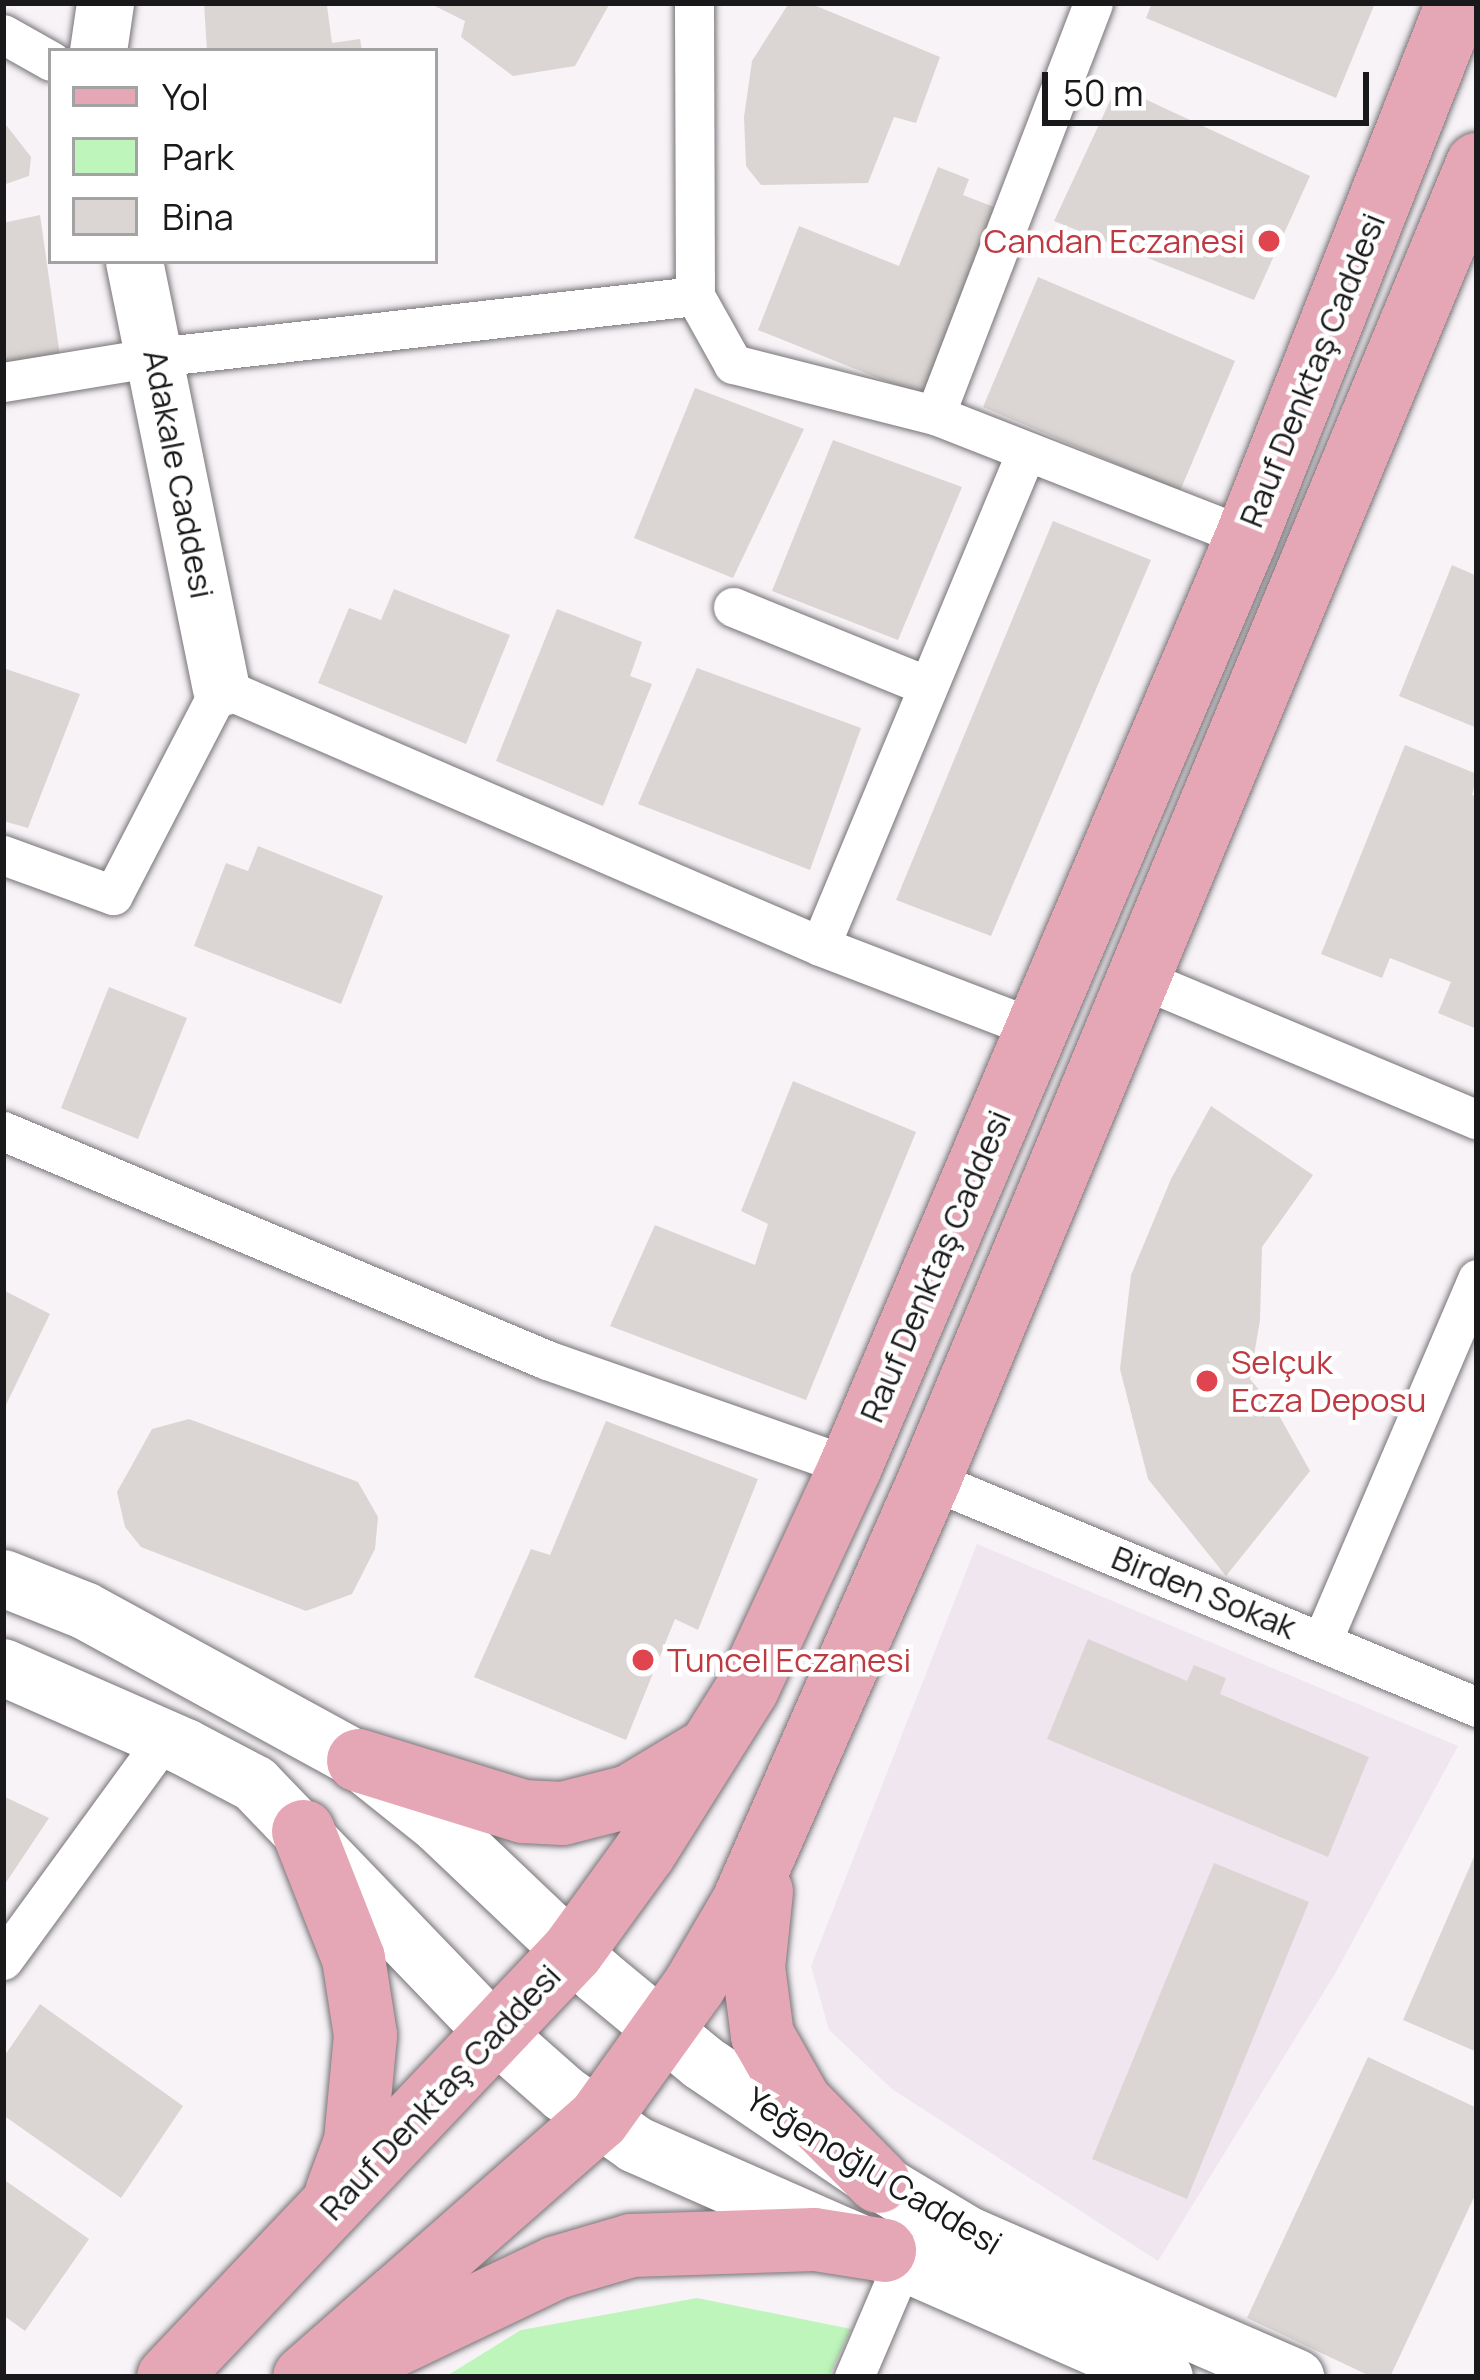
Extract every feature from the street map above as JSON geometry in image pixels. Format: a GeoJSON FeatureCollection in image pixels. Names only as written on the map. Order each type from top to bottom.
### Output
{"type":"FeatureCollection","features":[{"type":"Feature","properties":{"kind":"main road","name":"Rauf Denktaş Caddesi"},"geometry":{"type":"LineString","coordinates":[[167,2377],[572,1951],[644,1852],[770,1645],[1246,537],[1457,3]]}},
{"type":"Feature","properties":{"kind":"main road"},"geometry":{"type":"LineString","coordinates":[[304,2377],[598,2119],[718,1948],[764,1862],[1474,179]]}},
{"type":"Feature","properties":{"kind":"main road"},"geometry":{"type":"LineString","coordinates":[[358,1760],[488,1802],[562,1814],[629,1796],[710,1747]]}},
{"type":"Feature","properties":{"kind":"main road"},"geometry":{"type":"LineString","coordinates":[[303,1831],[352,1958],[364,2035],[355,2140],[327,2212]]}},
{"type":"Feature","properties":{"kind":"main road"},"geometry":{"type":"LineString","coordinates":[[764,1862],[753,1966],[762,2035],[800,2102],[878,2181]]}},
{"type":"Feature","properties":{"kind":"main road"},"geometry":{"type":"LineString","coordinates":[[326,2377],[556,2267],[631,2245],[814,2239],[894,2255]]}},
{"type":"Feature","properties":{"kind":"street"},"geometry":{"type":"LineString","coordinates":[[98,48],[105,3]]}},
{"type":"Feature","properties":{"kind":"street"},"geometry":{"type":"LineString","coordinates":[[694,3],[695,296],[733,364],[935,415],[1246,537]]}},
{"type":"Feature","properties":{"kind":"street"},"geometry":{"type":"LineString","coordinates":[[935,415],[1093,3]]}},
{"type":"Feature","properties":{"kind":"street"},"geometry":{"type":"LineString","coordinates":[[3,34],[48,59]]}},
{"type":"Feature","properties":{"kind":"street","name":"Adakale Caddesi"},"geometry":{"type":"LineString","coordinates":[[135,264],[221,687]]}},
{"type":"Feature","properties":{"kind":"street"},"geometry":{"type":"LineString","coordinates":[[3,382],[156,357],[695,296]]}},
{"type":"Feature","properties":{"kind":"street"},"geometry":{"type":"LineString","coordinates":[[820,946],[1026,452]]}},
{"type":"Feature","properties":{"kind":"street"},"geometry":{"type":"LineString","coordinates":[[733,607],[928,686]]}},
{"type":"Feature","properties":{"kind":"street"},"geometry":{"type":"LineString","coordinates":[[3,854],[112,895],[221,687],[820,946],[1036,1029]]}},
{"type":"Feature","properties":{"kind":"street"},"geometry":{"type":"LineString","coordinates":[[1140,978],[1477,1120]]}},
{"type":"Feature","properties":{"kind":"street"},"geometry":{"type":"LineString","coordinates":[[3,1131],[547,1360],[850,1466]]}},
{"type":"Feature","properties":{"kind":"street"},"geometry":{"type":"LineString","coordinates":[[1322,1641],[1477,1279]]}},
{"type":"Feature","properties":{"kind":"street","name":"Birden Sokak"},"geometry":{"type":"LineString","coordinates":[[929,1479],[1477,1707]]}},
{"type":"Feature","properties":{"kind":"street","name":"Yeğenoğlu Caddesi"},"geometry":{"type":"LineString","coordinates":[[3,1578],[83,1610],[358,1760],[440,1825],[572,1951],[664,2030],[737,2089],[878,2181],[968,2235],[1294,2377]]}},
{"type":"Feature","properties":{"kind":"street","name":"Yeğenoğlu Caddesi"},"geometry":{"type":"LineString","coordinates":[[3,1667],[254,1783],[495,2033],[598,2119],[677,2165],[894,2255],[1164,2377]]}},
{"type":"Feature","properties":{"kind":"street"},"geometry":{"type":"LineString","coordinates":[[3,1960],[165,1738]]}},
{"type":"Feature","properties":{"kind":"street"},"geometry":{"type":"LineString","coordinates":[[854,2377],[894,2255]]}},
{"type":"Feature","properties":{"kind":"shaded area"},"geometry":{"type":"Polygon","coordinates":[[[977,1544],[1458,1746],[1336,1972],[1158,2261],[892,2089],[829,2030],[811,1966],[977,1544]]]}},
{"type":"Feature","properties":{"kind":"green space"},"geometry":{"type":"Polygon","coordinates":[[[697,2298],[851,2329],[829,2377],[445,2377],[521,2330],[697,2298]]]}},
{"type":"Feature","properties":{"kind":"building"},"geometry":{"type":"Polygon","coordinates":[[[204,3],[327,6],[332,43],[360,39],[362,48],[207,48],[204,3]]]}},
{"type":"Feature","properties":{"kind":"building"},"geometry":{"type":"Polygon","coordinates":[[[429,3],[610,3],[575,66],[513,76],[461,37],[465,21],[429,3]]]}},
{"type":"Feature","properties":{"kind":"building"},"geometry":{"type":"Polygon","coordinates":[[[789,3],[809,3],[940,57],[916,123],[894,117],[868,183],[761,185],[746,166],[744,117],[752,61],[789,3]]]}},
{"type":"Feature","properties":{"kind":"building"},"geometry":{"type":"Polygon","coordinates":[[[1152,3],[1375,3],[1336,98],[1146,18],[1152,3]]]}},
{"type":"Feature","properties":{"kind":"building"},"geometry":{"type":"Polygon","coordinates":[[[1117,86],[1310,176],[1254,300],[1054,221],[1117,86]]]}},
{"type":"Feature","properties":{"kind":"building"},"geometry":{"type":"Polygon","coordinates":[[[3,121],[31,157],[29,176],[3,185],[3,121]]]}},
{"type":"Feature","properties":{"kind":"building"},"geometry":{"type":"Polygon","coordinates":[[[938,167],[969,179],[963,195],[999,209],[925,397],[758,330],[799,226],[899,266],[938,167]]]}},
{"type":"Feature","properties":{"kind":"building"},"geometry":{"type":"Polygon","coordinates":[[[40,215],[60,356],[3,362],[3,223],[40,215]]]}},
{"type":"Feature","properties":{"kind":"building"},"geometry":{"type":"Polygon","coordinates":[[[1038,277],[1235,361],[1180,491],[983,407],[1038,277]]]}},
{"type":"Feature","properties":{"kind":"building"},"geometry":{"type":"Polygon","coordinates":[[[695,388],[804,429],[733,578],[634,538],[695,388]]]}},
{"type":"Feature","properties":{"kind":"building"},"geometry":{"type":"Polygon","coordinates":[[[833,440],[962,487],[898,640],[772,591],[833,440]]]}},
{"type":"Feature","properties":{"kind":"building"},"geometry":{"type":"Polygon","coordinates":[[[1053,521],[1151,560],[991,936],[896,900],[1053,521]]]}},
{"type":"Feature","properties":{"kind":"building"},"geometry":{"type":"Polygon","coordinates":[[[1452,565],[1477,576],[1477,728],[1399,696],[1452,565]]]}},
{"type":"Feature","properties":{"kind":"building"},"geometry":{"type":"Polygon","coordinates":[[[394,589],[510,635],[466,744],[318,683],[349,608],[381,620],[394,589]]]}},
{"type":"Feature","properties":{"kind":"building"},"geometry":{"type":"Polygon","coordinates":[[[557,609],[642,642],[630,676],[652,684],[603,806],[496,761],[557,609]]]}},
{"type":"Feature","properties":{"kind":"building"},"geometry":{"type":"Polygon","coordinates":[[[3,668],[80,694],[28,828],[3,821],[3,668]]]}},
{"type":"Feature","properties":{"kind":"building"},"geometry":{"type":"Polygon","coordinates":[[[697,668],[861,728],[810,870],[638,804],[697,668]]]}},
{"type":"Feature","properties":{"kind":"building"},"geometry":{"type":"Polygon","coordinates":[[[1405,745],[1477,774],[1472,795],[1477,797],[1477,1029],[1438,1013],[1451,982],[1390,958],[1382,978],[1321,954],[1405,745]]]}},
{"type":"Feature","properties":{"kind":"building"},"geometry":{"type":"Polygon","coordinates":[[[258,846],[383,896],[341,1004],[194,946],[226,863],[248,871],[258,846]]]}},
{"type":"Feature","properties":{"kind":"building"},"geometry":{"type":"Polygon","coordinates":[[[109,987],[187,1018],[138,1139],[61,1108],[109,987]]]}},
{"type":"Feature","properties":{"kind":"building"},"geometry":{"type":"Polygon","coordinates":[[[793,1081],[916,1132],[806,1400],[610,1326],[655,1225],[755,1265],[768,1224],[741,1211],[793,1081]]]}},
{"type":"Feature","properties":{"kind":"building"},"geometry":{"type":"Polygon","coordinates":[[[1211,1106],[1313,1175],[1262,1247],[1260,1320],[1250,1379],[1276,1410],[1310,1471],[1226,1576],[1148,1479],[1120,1369],[1131,1275],[1171,1179],[1211,1106]]]}},
{"type":"Feature","properties":{"kind":"building"},"geometry":{"type":"Polygon","coordinates":[[[3,1290],[50,1314],[3,1411],[3,1290]]]}},
{"type":"Feature","properties":{"kind":"building"},"geometry":{"type":"Polygon","coordinates":[[[189,1419],[358,1482],[378,1517],[375,1549],[352,1594],[306,1611],[141,1547],[125,1527],[117,1492],[152,1429],[189,1419]]]}},
{"type":"Feature","properties":{"kind":"building"},"geometry":{"type":"Polygon","coordinates":[[[606,1421],[758,1479],[698,1630],[675,1619],[626,1740],[474,1677],[531,1549],[550,1555],[606,1421]]]}},
{"type":"Feature","properties":{"kind":"building"},"geometry":{"type":"Polygon","coordinates":[[[1088,1639],[1187,1681],[1194,1665],[1226,1678],[1220,1694],[1369,1757],[1328,1857],[1047,1739],[1088,1639]]]}},
{"type":"Feature","properties":{"kind":"building"},"geometry":{"type":"Polygon","coordinates":[[[3,1796],[49,1818],[3,1887],[3,1796]]]}},
{"type":"Feature","properties":{"kind":"building"},"geometry":{"type":"Polygon","coordinates":[[[1477,1850],[1477,2052],[1403,2020],[1477,1850]]]}},
{"type":"Feature","properties":{"kind":"building"},"geometry":{"type":"Polygon","coordinates":[[[1214,1863],[1309,1902],[1187,2199],[1092,2159],[1214,1863]]]}},
{"type":"Feature","properties":{"kind":"building"},"geometry":{"type":"Polygon","coordinates":[[[40,2004],[183,2106],[121,2198],[3,2115],[3,2058],[40,2004]]]}},
{"type":"Feature","properties":{"kind":"building"},"geometry":{"type":"Polygon","coordinates":[[[1368,2057],[1477,2108],[1477,2191],[1390,2377],[1372,2377],[1247,2318],[1368,2057]]]}},
{"type":"Feature","properties":{"kind":"building"},"geometry":{"type":"Polygon","coordinates":[[[3,2179],[89,2239],[25,2331],[3,2315],[3,2179]]]}},
{"type":"Feature","properties":{"kind":"place","name":"Candan Eczanesi"},"geometry":{"type":"Point","coordinates":[1269,241]}},
{"type":"Feature","properties":{"kind":"place","name":"Selçuk Ecza Deposu"},"geometry":{"type":"Point","coordinates":[1207,1381]}},
{"type":"Feature","properties":{"kind":"place","name":"Tuncel Eczanesi"},"geometry":{"type":"Point","coordinates":[643,1660]}}]}
